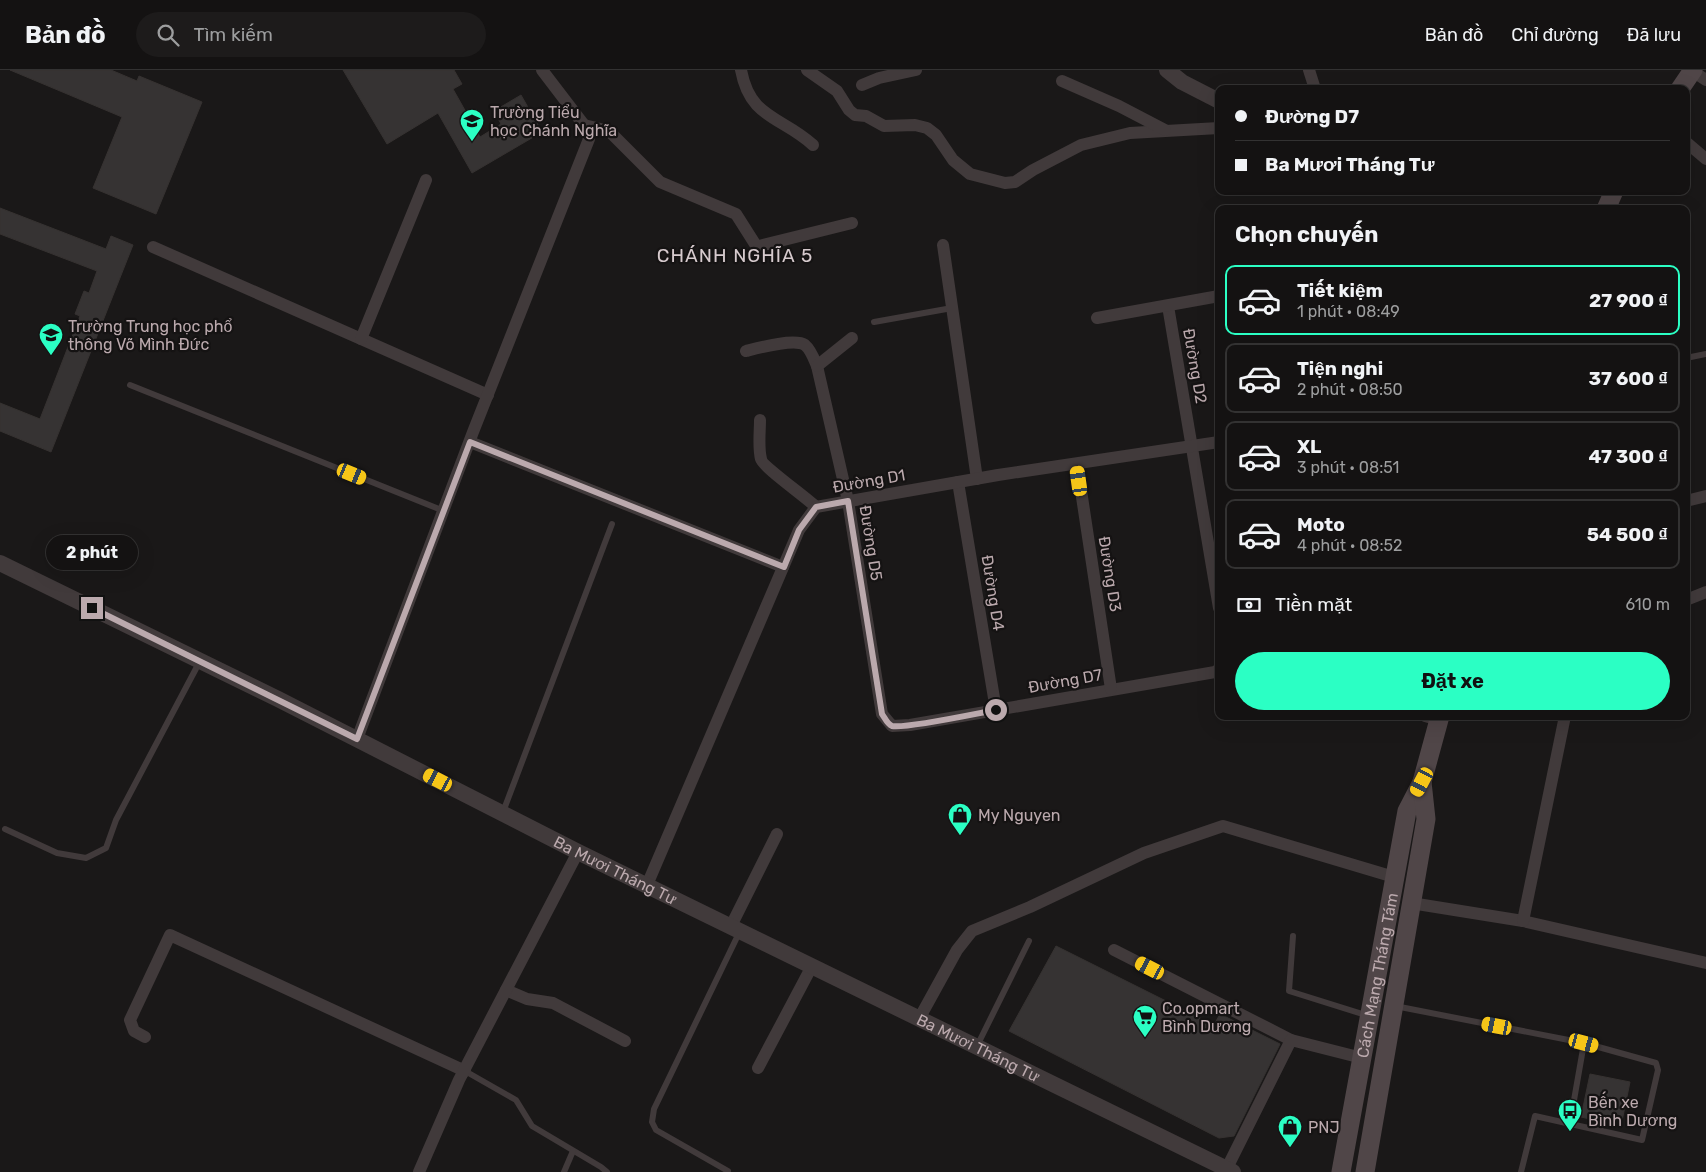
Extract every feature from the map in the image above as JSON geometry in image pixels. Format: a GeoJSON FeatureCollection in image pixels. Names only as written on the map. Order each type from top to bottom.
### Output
{"type":"FeatureCollection","features":[{"type":"Feature","properties":{"kind":"main road"},"geometry":{"type":"LineString","coordinates":[[1685,85],[1697,74]]}},
{"type":"Feature","properties":{"kind":"main road","name":"Cách Mạng Tháng Tám"},"geometry":{"type":"LineString","coordinates":[[1341,1172],[1407,811],[1422,782],[1435,720]]}},
{"type":"Feature","properties":{"kind":"main road","name":"Cách Mạng Tháng Tám"},"geometry":{"type":"LineString","coordinates":[[1365,1172],[1426,819],[1422,782]]}},
{"type":"Feature","properties":{"kind":"street"},"geometry":{"type":"LineString","coordinates":[[357,739],[488,395],[589,139],[584,125],[542,70]]}},
{"type":"Feature","properties":{"kind":"street"},"geometry":{"type":"LineString","coordinates":[[741,70],[752,102],[761,111],[789,126],[813,145]]}},
{"type":"Feature","properties":{"kind":"street"},"geometry":{"type":"LineString","coordinates":[[808,70],[837,91],[849,110],[855,115],[866,116],[884,126],[915,125],[927,128],[936,135],[953,160],[970,174],[1005,183],[1014,182],[1080,145],[1130,133],[1215,128]]}},
{"type":"Feature","properties":{"kind":"street"},"geometry":{"type":"LineString","coordinates":[[862,85],[880,78],[916,70]]}},
{"type":"Feature","properties":{"kind":"street"},"geometry":{"type":"LineString","coordinates":[[1167,70],[1182,82],[1215,98]]}},
{"type":"Feature","properties":{"kind":"street"},"geometry":{"type":"LineString","coordinates":[[1309,70],[1314,85]]}},
{"type":"Feature","properties":{"kind":"street"},"geometry":{"type":"LineString","coordinates":[[1062,81],[1119,106],[1164,130]]}},
{"type":"Feature","properties":{"kind":"street"},"geometry":{"type":"LineString","coordinates":[[584,125],[609,131],[660,182],[736,214],[755,244],[759,246],[852,224]]}},
{"type":"Feature","properties":{"kind":"street"},"geometry":{"type":"LineString","coordinates":[[1690,145],[1706,159]]}},
{"type":"Feature","properties":{"kind":"street"},"geometry":{"type":"LineString","coordinates":[[360,339],[426,180]]}},
{"type":"Feature","properties":{"kind":"street"},"geometry":{"type":"LineString","coordinates":[[943,245],[976,479]]}},
{"type":"Feature","properties":{"kind":"street"},"geometry":{"type":"LineString","coordinates":[[153,247],[488,395]]}},
{"type":"Feature","properties":{"kind":"street"},"geometry":{"type":"LineString","coordinates":[[1097,318],[1215,297]]}},
{"type":"Feature","properties":{"kind":"street","name":"Đường D2"},"geometry":{"type":"LineString","coordinates":[[1168,306],[1215,574]]}},
{"type":"Feature","properties":{"kind":"street"},"geometry":{"type":"LineString","coordinates":[[817,366],[852,338]]}},
{"type":"Feature","properties":{"kind":"street","name":"Đường D5"},"geometry":{"type":"LineString","coordinates":[[746,351],[794,342],[803,344],[807,348],[817,366],[848,501],[882,714],[887,722]]}},
{"type":"Feature","properties":{"kind":"street"},"geometry":{"type":"LineString","coordinates":[[760,420],[761,461],[765,467],[800,492],[816,507]]}},
{"type":"Feature","properties":{"kind":"street"},"geometry":{"type":"LineString","coordinates":[[470,442],[784,567]]}},
{"type":"Feature","properties":{"kind":"street","name":"Đường D1"},"geometry":{"type":"LineString","coordinates":[[647,885],[799,530],[816,507],[976,479],[1215,443]]}},
{"type":"Feature","properties":{"kind":"street","name":"Đường D3"},"geometry":{"type":"LineString","coordinates":[[1077,464],[1111,689]]}},
{"type":"Feature","properties":{"kind":"street","name":"Đường D4"},"geometry":{"type":"LineString","coordinates":[[958,482],[996,710]]}},
{"type":"Feature","properties":{"kind":"street"},"geometry":{"type":"LineString","coordinates":[[1690,500],[1706,496]]}},
{"type":"Feature","properties":{"kind":"street","name":"Ba Mươi Tháng Tư"},"geometry":{"type":"LineString","coordinates":[[0,564],[357,739],[578,852],[1228,1171]]}},
{"type":"Feature","properties":{"kind":"street"},"geometry":{"type":"LineString","coordinates":[[1690,598],[1706,592]]}},
{"type":"Feature","properties":{"kind":"street","name":"Đường D7"},"geometry":{"type":"LineString","coordinates":[[887,722],[892,726],[910,725],[1215,672]]}},
{"type":"Feature","properties":{"kind":"street"},"geometry":{"type":"LineString","coordinates":[[1523,921],[1564,720]]}},
{"type":"Feature","properties":{"kind":"street"},"geometry":{"type":"LineString","coordinates":[[920,1019],[957,950],[972,931],[1030,907],[1144,853],[1223,826],[1394,877]]}},
{"type":"Feature","properties":{"kind":"street"},"geometry":{"type":"LineString","coordinates":[[735,929],[777,834]]}},
{"type":"Feature","properties":{"kind":"street"},"geometry":{"type":"LineString","coordinates":[[419,1172],[465,1071],[578,852]]}},
{"type":"Feature","properties":{"kind":"street"},"geometry":{"type":"LineString","coordinates":[[1411,903],[1523,921],[1706,963]]}},
{"type":"Feature","properties":{"kind":"street"},"geometry":{"type":"LineString","coordinates":[[145,1037],[134,1031],[130,1020],[170,935],[465,1071]]}},
{"type":"Feature","properties":{"kind":"street"},"geometry":{"type":"LineString","coordinates":[[1114,950],[1291,1040],[1362,1058]]}},
{"type":"Feature","properties":{"kind":"street"},"geometry":{"type":"LineString","coordinates":[[758,1068],[812,966]]}},
{"type":"Feature","properties":{"kind":"street"},"geometry":{"type":"LineString","coordinates":[[506,990],[527,999],[550,1002],[625,1041]]}},
{"type":"Feature","properties":{"kind":"street"},"geometry":{"type":"LineString","coordinates":[[1228,1171],[1291,1040]]}},
{"type":"Feature","properties":{"kind":"lane"},"geometry":{"type":"LineString","coordinates":[[874,322],[952,308]]}},
{"type":"Feature","properties":{"kind":"lane"},"geometry":{"type":"LineString","coordinates":[[1690,357],[1706,354]]}},
{"type":"Feature","properties":{"kind":"lane"},"geometry":{"type":"LineString","coordinates":[[130,385],[444,511]]}},
{"type":"Feature","properties":{"kind":"lane"},"geometry":{"type":"LineString","coordinates":[[502,813],[612,524]]}},
{"type":"Feature","properties":{"kind":"lane"},"geometry":{"type":"LineString","coordinates":[[5,829],[57,852],[86,858],[106,848],[116,820],[200,661]]}},
{"type":"Feature","properties":{"kind":"lane"},"geometry":{"type":"LineString","coordinates":[[728,1171],[656,1130],[652,1122],[654,1109],[735,929]]}},
{"type":"Feature","properties":{"kind":"lane"},"geometry":{"type":"LineString","coordinates":[[1293,936],[1290,991],[1370,1016]]}},
{"type":"Feature","properties":{"kind":"lane"},"geometry":{"type":"LineString","coordinates":[[976,1047],[1029,941]]}},
{"type":"Feature","properties":{"kind":"lane"},"geometry":{"type":"LineString","coordinates":[[1393,1006],[1584,1043],[1656,1063],[1658,1070],[1642,1140],[1535,1116],[1521,1172]]}},
{"type":"Feature","properties":{"kind":"lane"},"geometry":{"type":"LineString","coordinates":[[1570,1123],[1584,1043]]}},
{"type":"Feature","properties":{"kind":"lane"},"geometry":{"type":"LineString","coordinates":[[465,1071],[511,1096],[520,1105],[532,1126],[602,1167],[607,1172]]}},
{"type":"Feature","properties":{"kind":"lane"},"geometry":{"type":"LineString","coordinates":[[564,1172],[573,1151]]}},
{"type":"Feature","properties":{"kind":"building"},"geometry":{"type":"Polygon","coordinates":[[[10,70],[111,70],[137,81],[139,76],[202,102],[156,214],[93,188],[122,117],[10,70]]]}},
{"type":"Feature","properties":{"kind":"building"},"geometry":{"type":"Polygon","coordinates":[[[343,70],[454,70],[462,84],[453,89],[480,137],[501,124],[494,111],[521,95],[542,132],[472,173],[438,113],[387,144],[343,70]]]}},
{"type":"Feature","properties":{"kind":"building"},"geometry":{"type":"Polygon","coordinates":[[[0,208],[106,249],[111,236],[133,245],[51,452],[0,431],[0,403],[40,419],[80,316],[75,314],[84,291],[89,293],[97,271],[0,234],[0,208]]]}},
{"type":"Feature","properties":{"kind":"building","name":"Co.opmart Bình Dương"},"geometry":{"type":"Polygon","coordinates":[[[1056,946],[1214,1025],[1220,1014],[1280,1044],[1234,1136],[1219,1138],[1009,1031],[1056,946]]]}},
{"type":"Feature","properties":{"kind":"building"},"geometry":{"type":"Polygon","coordinates":[[[1590,1074],[1630,1082],[1621,1126],[1581,1117],[1590,1074]]]}},
{"type":"Feature","properties":{"kind":"place","name":"Trường Tiểu học Chánh Nghĩa"},"geometry":{"type":"Point","coordinates":[472,142]}},
{"type":"Feature","properties":{"kind":"place","name":"Trường Trung học phổ thông Võ Mình Đức"},"geometry":{"type":"Point","coordinates":[51,356]}},
{"type":"Feature","properties":{"kind":"place","name":"My Nguyen"},"geometry":{"type":"Point","coordinates":[960,836]}},
{"type":"Feature","properties":{"kind":"place","name":"Co.opmart Bình Dương"},"geometry":{"type":"Point","coordinates":[1145,1038]}},
{"type":"Feature","properties":{"kind":"place","name":"Bến xe Bình Dương"},"geometry":{"type":"Point","coordinates":[1570,1132]}},
{"type":"Feature","properties":{"kind":"place","name":"PNJ"},"geometry":{"type":"Point","coordinates":[1290,1148]}},
{"type":"Feature","properties":{"kind":"district","name":"CHÁNH NGHĨA 5"},"geometry":{"type":"Point","coordinates":[735,255]}},
{"type":"Feature","properties":{"kind":"route"},"geometry":{"type":"LineString","coordinates":[[92,608],[357,739],[470,442],[784,567],[799,530],[816,507],[848,501],[882,714],[887,722],[892,726],[910,725],[996,710]]}}]}
